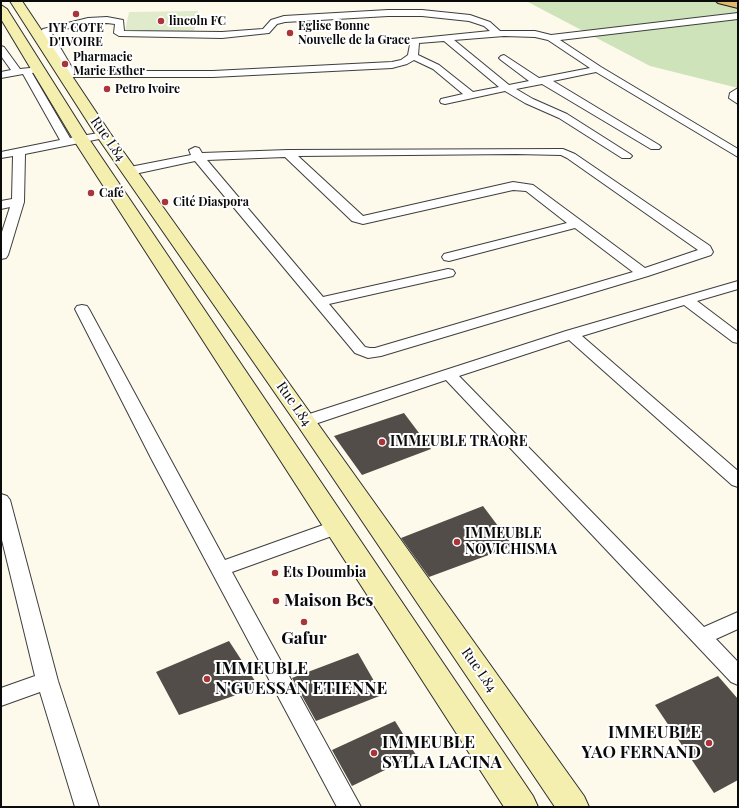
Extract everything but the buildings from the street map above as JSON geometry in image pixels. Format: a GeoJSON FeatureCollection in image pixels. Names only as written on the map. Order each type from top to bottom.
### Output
{"type":"FeatureCollection","features":[{"type":"Feature","properties":{"kind":"highway"},"geometry":{"type":"LineString","coordinates":[[722,1],[738,4]]}},
{"type":"Feature","properties":{"kind":"main road","name":"Rue L84"},"geometry":{"type":"LineString","coordinates":[[12,10],[27,70],[254,402],[522,807]]}},
{"type":"Feature","properties":{"kind":"main road","name":"Rue L84"},"geometry":{"type":"LineString","coordinates":[[12,10],[68,74],[104,135],[286,392],[573,807]]}},
{"type":"Feature","properties":{"kind":"main road"},"geometry":{"type":"LineString","coordinates":[[254,402],[286,392]]}},
{"type":"Feature","properties":{"kind":"street"},"geometry":{"type":"LineString","coordinates":[[413,56],[404,62],[392,65],[327,69],[213,74],[68,74],[46,31],[92,20],[120,22],[119,33],[222,35],[266,31],[274,22],[284,19],[388,13],[422,13],[470,18],[487,24],[497,34]]}},
{"type":"Feature","properties":{"kind":"street"},"geometry":{"type":"LineString","coordinates":[[551,38],[738,16]]}},
{"type":"Feature","properties":{"kind":"street"},"geometry":{"type":"LineString","coordinates":[[413,56],[414,41],[497,34],[535,34],[551,38],[598,69],[738,154]]}},
{"type":"Feature","properties":{"kind":"street"},"geometry":{"type":"LineString","coordinates":[[447,39],[507,88],[529,101],[563,116],[626,156]]}},
{"type":"Feature","properties":{"kind":"street"},"geometry":{"type":"LineString","coordinates":[[1,49],[27,70]]}},
{"type":"Feature","properties":{"kind":"street"},"geometry":{"type":"LineString","coordinates":[[413,56],[436,67],[470,95]]}},
{"type":"Feature","properties":{"kind":"street"},"geometry":{"type":"LineString","coordinates":[[504,58],[655,147]]}},
{"type":"Feature","properties":{"kind":"street"},"geometry":{"type":"LineString","coordinates":[[445,101],[598,69]]}},
{"type":"Feature","properties":{"kind":"street"},"geometry":{"type":"LineString","coordinates":[[1,75],[27,70]]}},
{"type":"Feature","properties":{"kind":"street"},"geometry":{"type":"LineString","coordinates":[[738,91],[734,94],[734,98],[738,101]]}},
{"type":"Feature","properties":{"kind":"street"},"geometry":{"type":"LineString","coordinates":[[1,155],[104,135]]}},
{"type":"Feature","properties":{"kind":"street"},"geometry":{"type":"LineString","coordinates":[[1,255],[18,202],[19,151]]}},
{"type":"Feature","properties":{"kind":"street"},"geometry":{"type":"LineString","coordinates":[[130,171],[196,153],[563,152],[571,156],[705,249],[706,252],[702,255],[376,353],[368,353],[360,350],[196,153]]}},
{"type":"Feature","properties":{"kind":"street"},"geometry":{"type":"LineString","coordinates":[[288,153],[356,218],[363,220],[514,186],[528,188],[643,273]]}},
{"type":"Feature","properties":{"kind":"street"},"geometry":{"type":"LineString","coordinates":[[1,205],[18,202]]}},
{"type":"Feature","properties":{"kind":"street"},"geometry":{"type":"LineString","coordinates":[[449,257],[577,224]]}},
{"type":"Feature","properties":{"kind":"street"},"geometry":{"type":"LineString","coordinates":[[321,302],[448,273]]}},
{"type":"Feature","properties":{"kind":"street"},"geometry":{"type":"LineString","coordinates":[[306,421],[571,334],[738,285]]}},
{"type":"Feature","properties":{"kind":"street"},"geometry":{"type":"LineString","coordinates":[[686,300],[738,339]]}},
{"type":"Feature","properties":{"kind":"street"},"geometry":{"type":"LineString","coordinates":[[82,309],[220,569],[349,807]]}},
{"type":"Feature","properties":{"kind":"street"},"geometry":{"type":"LineString","coordinates":[[571,334],[738,481]]}},
{"type":"Feature","properties":{"kind":"street"},"geometry":{"type":"LineString","coordinates":[[449,374],[738,676]]}},
{"type":"Feature","properties":{"kind":"street"},"geometry":{"type":"LineString","coordinates":[[1,500],[47,681],[87,807]]}},
{"type":"Feature","properties":{"kind":"street"},"geometry":{"type":"LineString","coordinates":[[220,569],[337,526]]}},
{"type":"Feature","properties":{"kind":"street"},"geometry":{"type":"LineString","coordinates":[[701,637],[738,620]]}},
{"type":"Feature","properties":{"kind":"street"},"geometry":{"type":"LineString","coordinates":[[1,697],[47,681]]}},
{"type":"Feature","properties":{"kind":"green space"},"geometry":{"type":"Polygon","coordinates":[[[526,1],[738,1],[738,88],[650,66],[526,1]]]}},
{"type":"Feature","properties":{"kind":"green space","name":"lincoln FC"},"geometry":{"type":"Polygon","coordinates":[[[198,11],[194,31],[125,31],[129,12],[198,11]]]}},
{"type":"Feature","properties":{"kind":"place","name":"IYF COTE D'IVOIRE"},"geometry":{"type":"Point","coordinates":[76,14]}},
{"type":"Feature","properties":{"kind":"place","name":"lincoln FC"},"geometry":{"type":"Point","coordinates":[161,21]}},
{"type":"Feature","properties":{"kind":"place","name":"Eglise Bonne Nouvelle de la Grace"},"geometry":{"type":"Point","coordinates":[290,33]}},
{"type":"Feature","properties":{"kind":"place","name":"Pharmacie Marie Esther"},"geometry":{"type":"Point","coordinates":[65,64]}},
{"type":"Feature","properties":{"kind":"place","name":"Petro Ivoire"},"geometry":{"type":"Point","coordinates":[107,89]}},
{"type":"Feature","properties":{"kind":"place","name":"Café"},"geometry":{"type":"Point","coordinates":[91,193]}},
{"type":"Feature","properties":{"kind":"place","name":"Cité Diaspora"},"geometry":{"type":"Point","coordinates":[165,202]}},
{"type":"Feature","properties":{"kind":"place","name":"IMMEUBLE TRAORE"},"geometry":{"type":"Point","coordinates":[382,442]}},
{"type":"Feature","properties":{"kind":"place","name":"IMMEUBLE NOVICHISMA"},"geometry":{"type":"Point","coordinates":[457,542]}},
{"type":"Feature","properties":{"kind":"place","name":"Ets Doumbia"},"geometry":{"type":"Point","coordinates":[275,573]}},
{"type":"Feature","properties":{"kind":"place","name":"Maison Bcs"},"geometry":{"type":"Point","coordinates":[276,601]}},
{"type":"Feature","properties":{"kind":"place","name":"Gafur"},"geometry":{"type":"Point","coordinates":[304,622]}},
{"type":"Feature","properties":{"kind":"place","name":"IMMEUBLE N'GUESSAN ETIENNE"},"geometry":{"type":"Point","coordinates":[207,679]}},
{"type":"Feature","properties":{"kind":"place","name":"IMMEUBLE YAO FERNAND"},"geometry":{"type":"Point","coordinates":[709,743]}},
{"type":"Feature","properties":{"kind":"place","name":"IMMEUBLE SYLLA LACINA"},"geometry":{"type":"Point","coordinates":[374,753]}}]}
